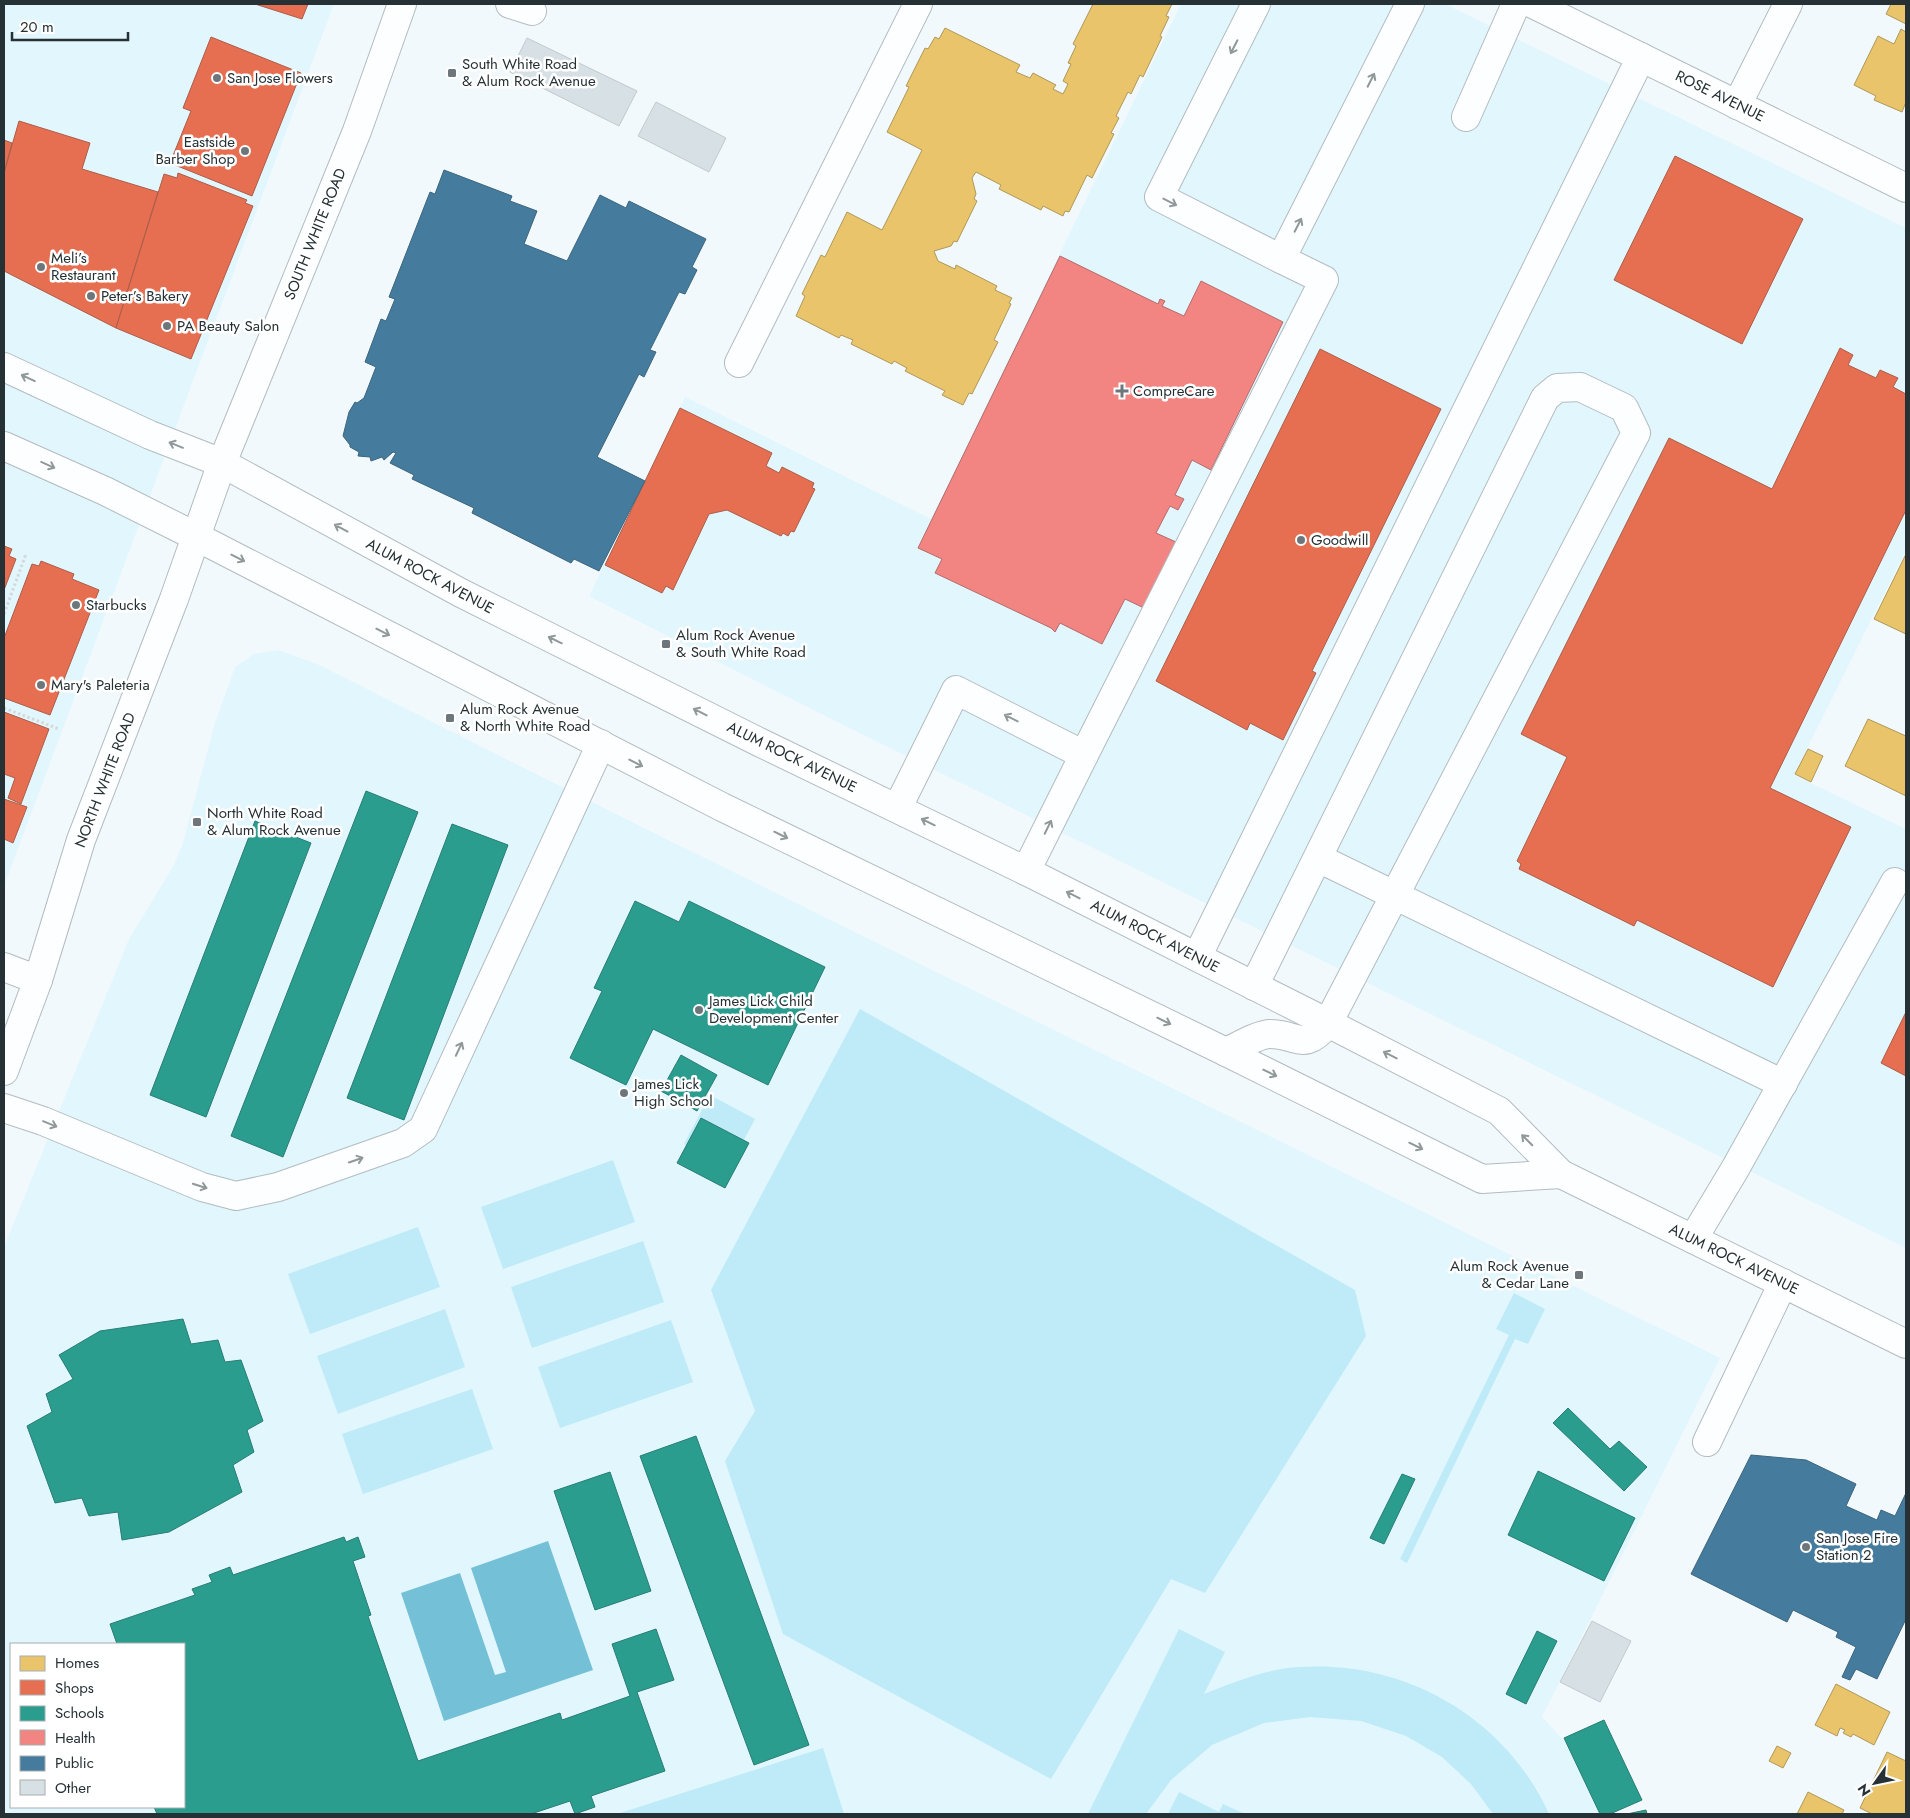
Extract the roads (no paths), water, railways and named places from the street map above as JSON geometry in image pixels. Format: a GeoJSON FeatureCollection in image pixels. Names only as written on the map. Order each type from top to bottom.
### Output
{"type":"FeatureCollection","features":[{"type":"Feature","properties":{"kind":"main road","name":"SOUTH WHITE ROAD"},"geometry":{"type":"LineString","coordinates":[[222,463],[360,123],[402,4]]}},
{"type":"Feature","properties":{"kind":"main road"},"geometry":{"type":"LineString","coordinates":[[739,363],[918,4]]}},
{"type":"Feature","properties":{"kind":"main road"},"geometry":{"type":"LineString","coordinates":[[1026,871],[1324,280],[1159,197],[1256,4]]}},
{"type":"Feature","properties":{"kind":"main road"},"geometry":{"type":"LineString","coordinates":[[1281,259],[1410,4]]}},
{"type":"Feature","properties":{"kind":"main road"},"geometry":{"type":"LineString","coordinates":[[1466,117],[1516,4]]}},
{"type":"Feature","properties":{"kind":"main road","name":"ROSE AVENUE"},"geometry":{"type":"LineString","coordinates":[[1533,4],[1906,188]]}},
{"type":"Feature","properties":{"kind":"main road"},"geometry":{"type":"LineString","coordinates":[[1737,105],[1788,4]]}},
{"type":"Feature","properties":{"kind":"main road"},"geometry":{"type":"LineString","coordinates":[[1196,957],[1641,57]]}},
{"type":"Feature","properties":{"kind":"main road","name":"ALUM ROCK AVENUE"},"geometry":{"type":"LineString","coordinates":[[4,367],[150,435],[222,463],[461,593],[759,742],[898,807],[1328,1023],[1499,1111],[1561,1174],[1906,1344]]}},
{"type":"Feature","properties":{"kind":"main road"},"geometry":{"type":"LineString","coordinates":[[1226,1052],[1269,1034],[1301,1041],[1318,1036],[1328,1023],[1636,433],[1624,408],[1580,387],[1557,388],[1546,398],[1254,986]]}},
{"type":"Feature","properties":{"kind":"main road","name":"ALUM ROCK AVENUE"},"geometry":{"type":"LineString","coordinates":[[4,446],[105,491],[722,807],[1226,1052],[1482,1179],[1561,1174]]}},
{"type":"Feature","properties":{"kind":"main road","name":"NORTH WHITE ROAD"},"geometry":{"type":"LineString","coordinates":[[4,1071],[38,980],[81,840],[174,599],[194,536],[222,463]]}},
{"type":"Feature","properties":{"kind":"main road"},"geometry":{"type":"LineString","coordinates":[[898,807],[956,690],[1084,756]]}},
{"type":"Feature","properties":{"kind":"main road"},"geometry":{"type":"LineString","coordinates":[[4,1108],[43,1121],[202,1186],[236,1196],[278,1187],[403,1143],[423,1129],[601,744]]}},
{"type":"Feature","properties":{"kind":"main road"},"geometry":{"type":"LineString","coordinates":[[1318,858],[1783,1084]]}},
{"type":"Feature","properties":{"kind":"main road"},"geometry":{"type":"LineString","coordinates":[[1693,1239],[1783,1084],[1895,882]]}},
{"type":"Feature","properties":{"kind":"main road"},"geometry":{"type":"LineString","coordinates":[[4,967],[38,980]]}},
{"type":"Feature","properties":{"kind":"main road"},"geometry":{"type":"LineString","coordinates":[[1707,1442],[1782,1283]]}},
{"type":"Feature","properties":{"kind":"place","name":"South White Road & Alum Rock Avenue"},"geometry":{"type":"Point","coordinates":[452,73]}},
{"type":"Feature","properties":{"kind":"place","name":"San Jose Flowers"},"geometry":{"type":"Point","coordinates":[217,78]}},
{"type":"Feature","properties":{"kind":"place","name":"Eastside Barber Shop"},"geometry":{"type":"Point","coordinates":[245,151]}},
{"type":"Feature","properties":{"kind":"place","name":"Meli’s Restaurant"},"geometry":{"type":"Point","coordinates":[41,267]}},
{"type":"Feature","properties":{"kind":"place","name":"Peter’s Bakery"},"geometry":{"type":"Point","coordinates":[91,296]}},
{"type":"Feature","properties":{"kind":"place","name":"PA Beauty Salon"},"geometry":{"type":"Point","coordinates":[167,326]}},
{"type":"Feature","properties":{"kind":"place","name":"CompreCare"},"geometry":{"type":"Point","coordinates":[1122,391]}},
{"type":"Feature","properties":{"kind":"place","name":"Goodwill"},"geometry":{"type":"Point","coordinates":[1301,540]}},
{"type":"Feature","properties":{"kind":"place","name":"Starbucks"},"geometry":{"type":"Point","coordinates":[76,605]}},
{"type":"Feature","properties":{"kind":"place","name":"Alum Rock Avenue & South White Road"},"geometry":{"type":"Point","coordinates":[666,644]}},
{"type":"Feature","properties":{"kind":"place","name":"Mary's Paleteria"},"geometry":{"type":"Point","coordinates":[41,685]}},
{"type":"Feature","properties":{"kind":"place","name":"Alum Rock Avenue & North White Road"},"geometry":{"type":"Point","coordinates":[450,718]}},
{"type":"Feature","properties":{"kind":"place","name":"North White Road & Alum Rock Avenue"},"geometry":{"type":"Point","coordinates":[197,822]}},
{"type":"Feature","properties":{"kind":"place","name":"James Lick Child Development Center"},"geometry":{"type":"Point","coordinates":[699,1010]}},
{"type":"Feature","properties":{"kind":"place","name":"James Lick High School"},"geometry":{"type":"Point","coordinates":[624,1093]}},
{"type":"Feature","properties":{"kind":"place","name":"Alum Rock Avenue & Cedar Lane"},"geometry":{"type":"Point","coordinates":[1579,1275]}},
{"type":"Feature","properties":{"kind":"place","name":"San Jose Fire Station 2"},"geometry":{"type":"Point","coordinates":[1806,1547]}}]}
